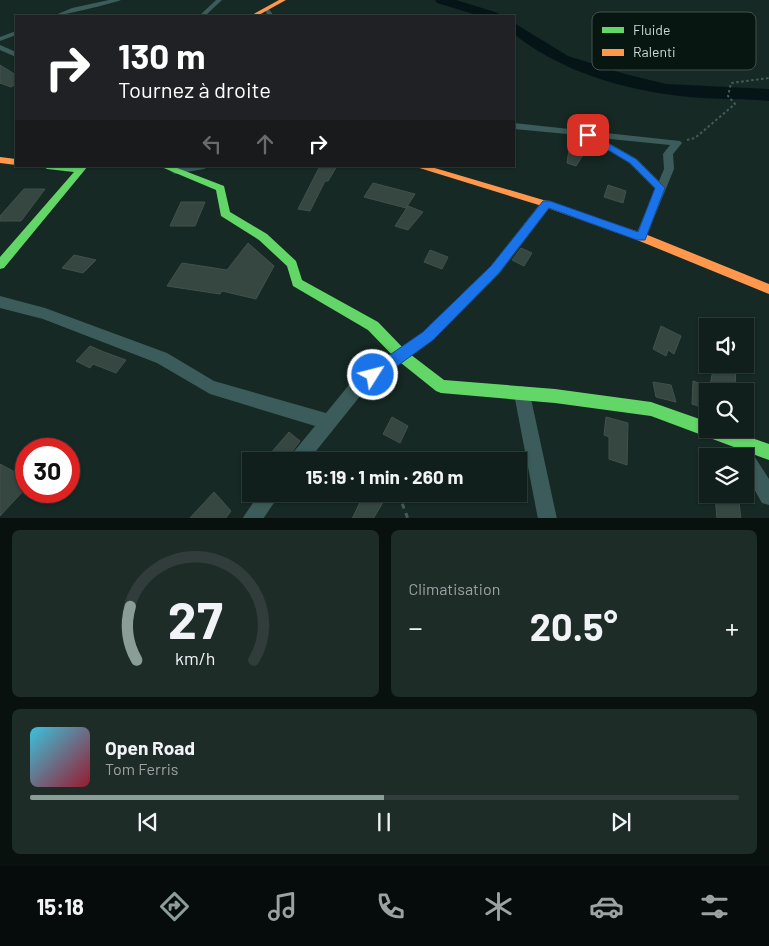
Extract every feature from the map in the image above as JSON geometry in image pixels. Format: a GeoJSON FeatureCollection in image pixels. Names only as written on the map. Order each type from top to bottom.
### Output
{"type":"FeatureCollection","features":[{"type":"Feature","properties":{"kind":"street"},"geometry":{"type":"LineString","coordinates":[[59,15],[92,0]]}},
{"type":"Feature","properties":{"kind":"street"},"geometry":{"type":"LineString","coordinates":[[74,9],[118,0]]}},
{"type":"Feature","properties":{"kind":"street"},"geometry":{"type":"LineString","coordinates":[[203,15],[219,0]]}},
{"type":"Feature","properties":{"kind":"street"},"geometry":{"type":"LineString","coordinates":[[268,13],[283,0]]}},
{"type":"Feature","properties":{"kind":"street"},"geometry":{"type":"LineString","coordinates":[[0,39],[15,32]]}},
{"type":"Feature","properties":{"kind":"street"},"geometry":{"type":"LineString","coordinates":[[0,46],[15,54]]}},
{"type":"Feature","properties":{"kind":"street"},"geometry":{"type":"LineString","coordinates":[[515,126],[677,143]]}},
{"type":"Feature","properties":{"kind":"street"},"geometry":{"type":"LineString","coordinates":[[588,135],[633,161],[660,188]]}},
{"type":"Feature","properties":{"kind":"street"},"geometry":{"type":"LineString","coordinates":[[641,237],[669,169],[668,154],[677,143]]}},
{"type":"Feature","properties":{"kind":"street"},"geometry":{"type":"LineString","coordinates":[[0,160],[15,162]]}},
{"type":"Feature","properties":{"kind":"street"},"geometry":{"type":"LineString","coordinates":[[64,167],[82,168]]}},
{"type":"Feature","properties":{"kind":"street"},"geometry":{"type":"LineString","coordinates":[[165,167],[221,188],[225,214],[263,238],[292,264],[297,283],[373,326],[401,355],[441,386],[651,409],[699,427]]}},
{"type":"Feature","properties":{"kind":"street"},"geometry":{"type":"LineString","coordinates":[[175,171],[198,167]]}},
{"type":"Feature","properties":{"kind":"street"},"geometry":{"type":"LineString","coordinates":[[420,167],[546,204],[641,237],[769,289]]}},
{"type":"Feature","properties":{"kind":"street"},"geometry":{"type":"LineString","coordinates":[[0,265],[82,168]]}},
{"type":"Feature","properties":{"kind":"street"},"geometry":{"type":"LineString","coordinates":[[304,452],[359,385],[428,336],[495,270],[546,204]]}},
{"type":"Feature","properties":{"kind":"street"},"geometry":{"type":"LineString","coordinates":[[0,302],[45,314],[162,358],[210,387],[329,422]]}},
{"type":"Feature","properties":{"kind":"street"},"geometry":{"type":"LineString","coordinates":[[522,394],[548,518]]}},
{"type":"Feature","properties":{"kind":"street"},"geometry":{"type":"LineString","coordinates":[[730,438],[769,452]]}},
{"type":"Feature","properties":{"kind":"street"},"geometry":{"type":"LineString","coordinates":[[730,438],[738,448]]}},
{"type":"Feature","properties":{"kind":"street"},"geometry":{"type":"LineString","coordinates":[[754,471],[769,496]]}},
{"type":"Feature","properties":{"kind":"street"},"geometry":{"type":"LineString","coordinates":[[250,518],[264,502]]}},
{"type":"Feature","properties":{"kind":"path"},"geometry":{"type":"LineString","coordinates":[[677,143],[694,138],[735,104],[728,96],[731,83],[769,78]]}},
{"type":"Feature","properties":{"kind":"path"},"geometry":{"type":"LineString","coordinates":[[399,502],[408,518]]}},
{"type":"Feature","properties":{"kind":"building"},"geometry":{"type":"Polygon","coordinates":[[[0,65],[15,74],[15,85],[11,87],[0,83],[0,65]]]}},
{"type":"Feature","properties":{"kind":"building"},"geometry":{"type":"Polygon","coordinates":[[[570,143],[588,147],[576,166],[567,163],[570,143]]]}},
{"type":"Feature","properties":{"kind":"building"},"geometry":{"type":"Polygon","coordinates":[[[319,167],[336,167],[328,181],[325,181],[310,211],[298,209],[319,167]]]}},
{"type":"Feature","properties":{"kind":"building"},"geometry":{"type":"Polygon","coordinates":[[[373,183],[415,194],[406,208],[364,197],[373,183]]]}},
{"type":"Feature","properties":{"kind":"building"},"geometry":{"type":"Polygon","coordinates":[[[608,185],[626,191],[623,203],[604,197],[608,185]]]}},
{"type":"Feature","properties":{"kind":"building"},"geometry":{"type":"Polygon","coordinates":[[[24,189],[45,189],[21,221],[0,221],[0,216],[24,189]]]}},
{"type":"Feature","properties":{"kind":"building"},"geometry":{"type":"Polygon","coordinates":[[[181,202],[205,202],[195,226],[170,226],[181,202]]]}},
{"type":"Feature","properties":{"kind":"building"},"geometry":{"type":"Polygon","coordinates":[[[408,206],[423,212],[408,230],[395,226],[408,206]]]}},
{"type":"Feature","properties":{"kind":"building"},"geometry":{"type":"Polygon","coordinates":[[[248,243],[274,266],[256,299],[222,291],[220,294],[167,286],[182,263],[227,270],[248,243]]]}},
{"type":"Feature","properties":{"kind":"building"},"geometry":{"type":"Polygon","coordinates":[[[521,248],[532,253],[524,266],[512,260],[521,248]]]}},
{"type":"Feature","properties":{"kind":"building"},"geometry":{"type":"Polygon","coordinates":[[[430,250],[448,257],[442,269],[424,262],[430,250]]]}},
{"type":"Feature","properties":{"kind":"building"},"geometry":{"type":"Polygon","coordinates":[[[74,255],[96,260],[83,273],[62,268],[74,255]]]}},
{"type":"Feature","properties":{"kind":"building"},"geometry":{"type":"Polygon","coordinates":[[[661,326],[681,336],[674,354],[668,350],[666,356],[653,349],[661,326]]]}},
{"type":"Feature","properties":{"kind":"building"},"geometry":{"type":"Polygon","coordinates":[[[90,346],[126,360],[116,373],[93,364],[90,368],[76,361],[90,346]]]}},
{"type":"Feature","properties":{"kind":"building"},"geometry":{"type":"Polygon","coordinates":[[[712,373],[736,373],[735,383],[710,383],[712,373]]]}},
{"type":"Feature","properties":{"kind":"building"},"geometry":{"type":"Polygon","coordinates":[[[693,381],[699,383],[699,406],[692,404],[693,381]]]}},
{"type":"Feature","properties":{"kind":"building"},"geometry":{"type":"Polygon","coordinates":[[[653,382],[671,385],[676,402],[656,397],[653,382]]]}},
{"type":"Feature","properties":{"kind":"building"},"geometry":{"type":"Polygon","coordinates":[[[392,417],[408,426],[400,443],[383,434],[392,417]]]}},
{"type":"Feature","properties":{"kind":"building"},"geometry":{"type":"Polygon","coordinates":[[[606,417],[628,423],[627,465],[609,459],[609,437],[604,435],[606,417]]]}},
{"type":"Feature","properties":{"kind":"building"},"geometry":{"type":"Polygon","coordinates":[[[289,432],[300,441],[292,452],[272,452],[289,432]]]}},
{"type":"Feature","properties":{"kind":"building"},"geometry":{"type":"Polygon","coordinates":[[[0,464],[15,472],[15,500],[0,516],[0,464]]]}},
{"type":"Feature","properties":{"kind":"building"},"geometry":{"type":"Polygon","coordinates":[[[214,492],[231,511],[226,518],[190,518],[214,492]]]}},
{"type":"Feature","properties":{"kind":"building"},"geometry":{"type":"Polygon","coordinates":[[[360,502],[383,502],[374,518],[352,518],[360,502]]]}},
{"type":"Feature","properties":{"kind":"building"},"geometry":{"type":"Polygon","coordinates":[[[716,503],[739,503],[741,518],[717,518],[716,503]]]}},
{"type":"Feature","properties":{"kind":"waterway"},"geometry":{"type":"LineString","coordinates":[[442,0],[490,15]]}},
{"type":"Feature","properties":{"kind":"waterway"},"geometry":{"type":"LineString","coordinates":[[515,28],[536,44],[562,59],[592,69]]}},
{"type":"Feature","properties":{"kind":"waterway"},"geometry":{"type":"LineString","coordinates":[[596,70],[666,89],[769,95]]}},
{"type":"Feature","properties":{"kind":"traffic: fast"},"geometry":{"type":"LineString","coordinates":[[55,167],[80,170]]}},
{"type":"Feature","properties":{"kind":"traffic: fast"},"geometry":{"type":"LineString","coordinates":[[0,265],[83,167]]}},
{"type":"Feature","properties":{"kind":"traffic: fast"},"geometry":{"type":"LineString","coordinates":[[166,167],[221,188],[225,214],[263,237],[292,264],[297,283],[373,326],[401,355],[441,386],[555,396],[651,409],[769,452]]}},
{"type":"Feature","properties":{"kind":"traffic: slow"},"geometry":{"type":"LineString","coordinates":[[255,15],[283,0]]}},
{"type":"Feature","properties":{"kind":"traffic: slow"},"geometry":{"type":"LineString","coordinates":[[0,160],[15,162]]}},
{"type":"Feature","properties":{"kind":"traffic: slow"},"geometry":{"type":"LineString","coordinates":[[420,167],[546,204],[641,237],[769,289]]}},
{"type":"Feature","properties":{"kind":"route"},"geometry":{"type":"LineString","coordinates":[[373,375],[428,336],[495,270],[546,204],[641,237],[660,188],[633,161],[588,135]]}}]}
